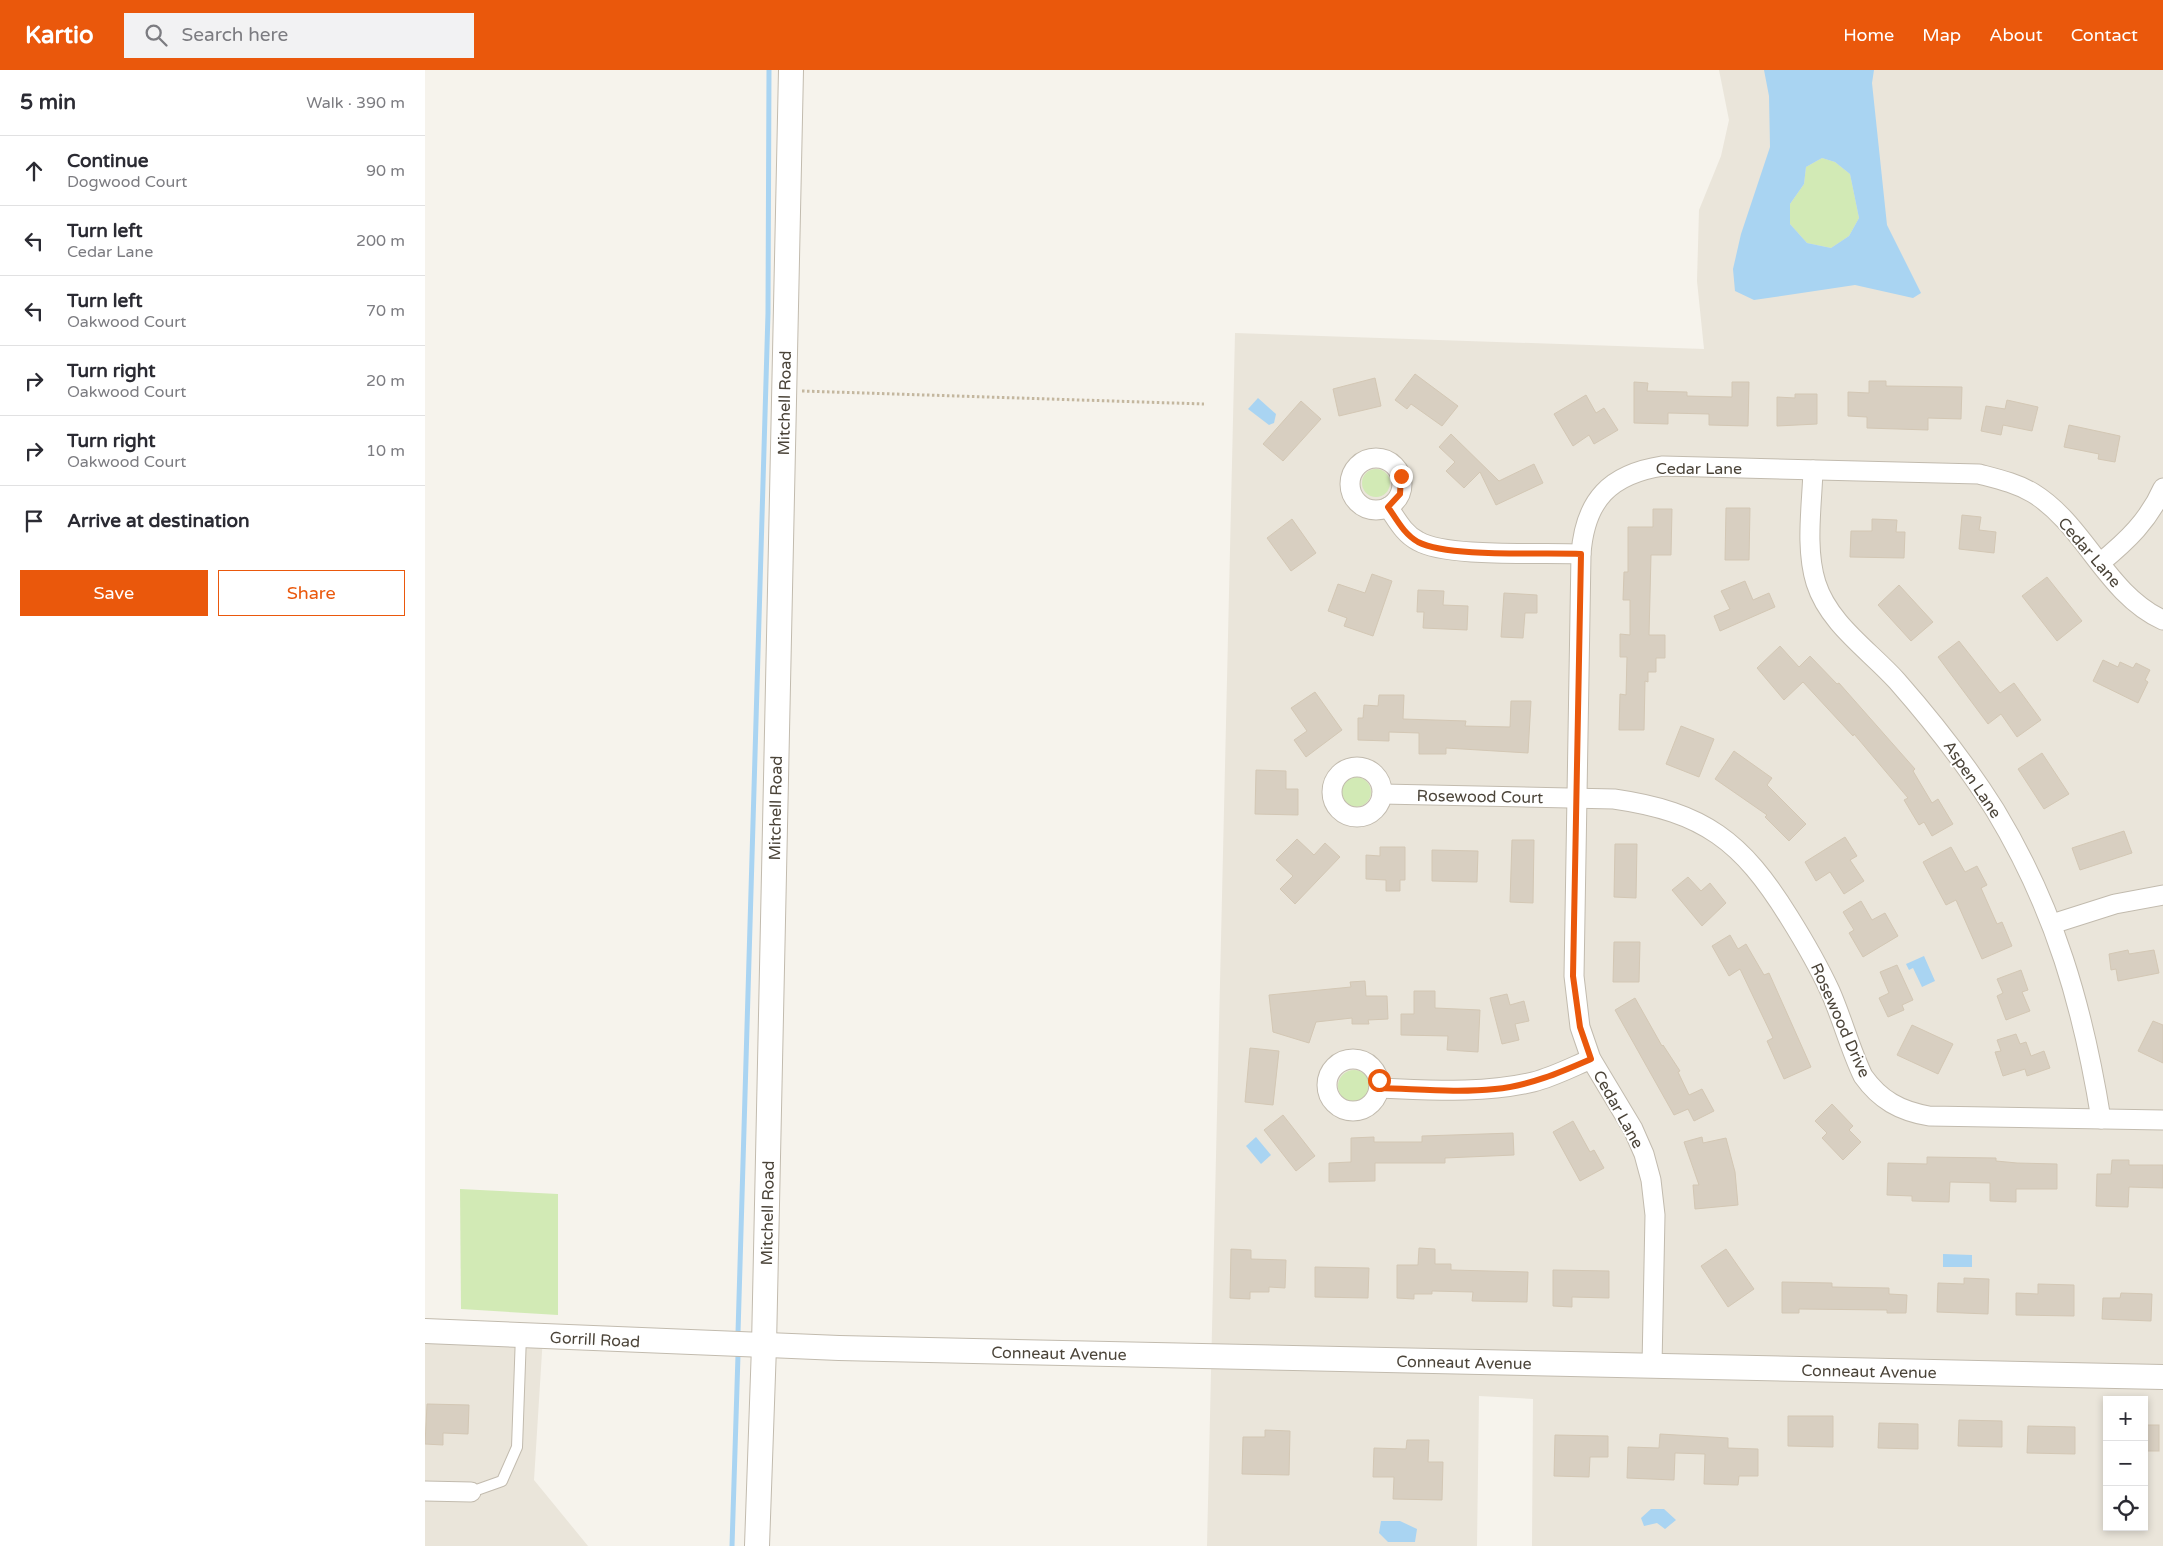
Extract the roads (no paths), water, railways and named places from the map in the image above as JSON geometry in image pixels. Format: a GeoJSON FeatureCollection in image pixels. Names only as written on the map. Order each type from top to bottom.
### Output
{"type":"FeatureCollection","features":[{"type":"Feature","properties":{"kind":"street","name":"Mitchell Road"},"geometry":{"type":"LineString","coordinates":[[757,1546],[764,1346],[791,70]]}},
{"type":"Feature","properties":{"kind":"street","name":"Cedar Lane"},"geometry":{"type":"LineString","coordinates":[[1652,1366],[1655,1215],[1651,1180],[1644,1154],[1633,1129],[1591,1059],[1580,1027],[1573,976],[1581,554],[1584,528],[1594,504],[1617,480],[1634,472],[1663,466],[1979,474],[2007,481],[2045,502],[2132,600],[2163,620]]}},
{"type":"Feature","properties":{"kind":"street","name":"Aspen Lane"},"geometry":{"type":"LineString","coordinates":[[1813,470],[1811,554],[1820,595],[1837,620],[1895,679],[1937,727],[1968,768],[1996,812],[2027,868],[2052,924],[2077,1000],[2090,1050],[2101,1119]]}},
{"type":"Feature","properties":{"kind":"street"},"geometry":{"type":"LineString","coordinates":[[2100,563],[2135,532],[2151,511],[2163,488]]}},
{"type":"Feature","properties":{"kind":"street"},"geometry":{"type":"LineString","coordinates":[[1388,507],[1405,532],[1418,542],[1439,548],[1581,554]]}},
{"type":"Feature","properties":{"kind":"street","name":"Rosewood Court"},"geometry":{"type":"LineString","coordinates":[[1383,794],[1577,798]]}},
{"type":"Feature","properties":{"kind":"street","name":"Rosewood Drive"},"geometry":{"type":"LineString","coordinates":[[1577,798],[1614,799],[1652,804],[1676,812],[1720,835],[1740,851],[1757,870],[1776,897],[1812,954],[1830,991],[1863,1076],[1871,1087],[1891,1104],[1909,1112],[1929,1116],[2163,1120]]}},
{"type":"Feature","properties":{"kind":"street"},"geometry":{"type":"LineString","coordinates":[[2052,924],[2115,904],[2163,895]]}},
{"type":"Feature","properties":{"kind":"street"},"geometry":{"type":"LineString","coordinates":[[1379,1088],[1459,1091],[1497,1089],[1535,1081],[1591,1059]]}},
{"type":"Feature","properties":{"kind":"street","name":"Gorrill Road"},"geometry":{"type":"LineString","coordinates":[[425,1331],[764,1346]]}},
{"type":"Feature","properties":{"kind":"street","name":"Conneaut Avenue"},"geometry":{"type":"LineString","coordinates":[[764,1346],[2163,1376]]}},
{"type":"Feature","properties":{"kind":"street"},"geometry":{"type":"LineString","coordinates":[[425,1491],[471,1492]]}},
{"type":"Feature","properties":{"kind":"lane"},"geometry":{"type":"LineString","coordinates":[[471,1492],[502,1481],[517,1447],[521,1335]]}},
{"type":"Feature","properties":{"kind":"water"},"geometry":{"type":"Polygon","coordinates":[[[1764,70],[1874,70],[1872,83],[1887,225],[1921,293],[1913,298],[1855,285],[1754,300],[1735,291],[1733,269],[1741,234],[1770,147],[1769,96],[1764,70]],[[1822,158],[1806,167],[1804,184],[1790,204],[1790,224],[1807,243],[1831,248],[1849,236],[1859,218],[1850,174],[1835,162],[1822,158]]]}},
{"type":"Feature","properties":{"kind":"water"},"geometry":{"type":"Polygon","coordinates":[[[1258,398],[1276,414],[1274,423],[1269,425],[1248,409],[1258,398]]]}},
{"type":"Feature","properties":{"kind":"water"},"geometry":{"type":"Polygon","coordinates":[[[1924,956],[1935,981],[1922,987],[1913,968],[1909,970],[1906,964],[1924,956]]]}},
{"type":"Feature","properties":{"kind":"water"},"geometry":{"type":"Polygon","coordinates":[[[1256,1137],[1271,1155],[1261,1164],[1246,1146],[1256,1137]]]}},
{"type":"Feature","properties":{"kind":"water"},"geometry":{"type":"Polygon","coordinates":[[[1943,1254],[1972,1255],[1972,1267],[1943,1267],[1943,1254]]]}},
{"type":"Feature","properties":{"kind":"water"},"geometry":{"type":"Polygon","coordinates":[[[1651,1509],[1664,1509],[1676,1520],[1665,1529],[1657,1523],[1644,1526],[1641,1518],[1651,1509]]]}},
{"type":"Feature","properties":{"kind":"water"},"geometry":{"type":"Polygon","coordinates":[[[1381,1521],[1400,1521],[1417,1529],[1415,1542],[1388,1542],[1379,1533],[1381,1521]]]}},
{"type":"Feature","properties":{"kind":"waterway"},"geometry":{"type":"LineString","coordinates":[[738,1333],[768,313],[769,70]]}},
{"type":"Feature","properties":{"kind":"waterway"},"geometry":{"type":"LineString","coordinates":[[732,1546],[738,1355]]}}]}
